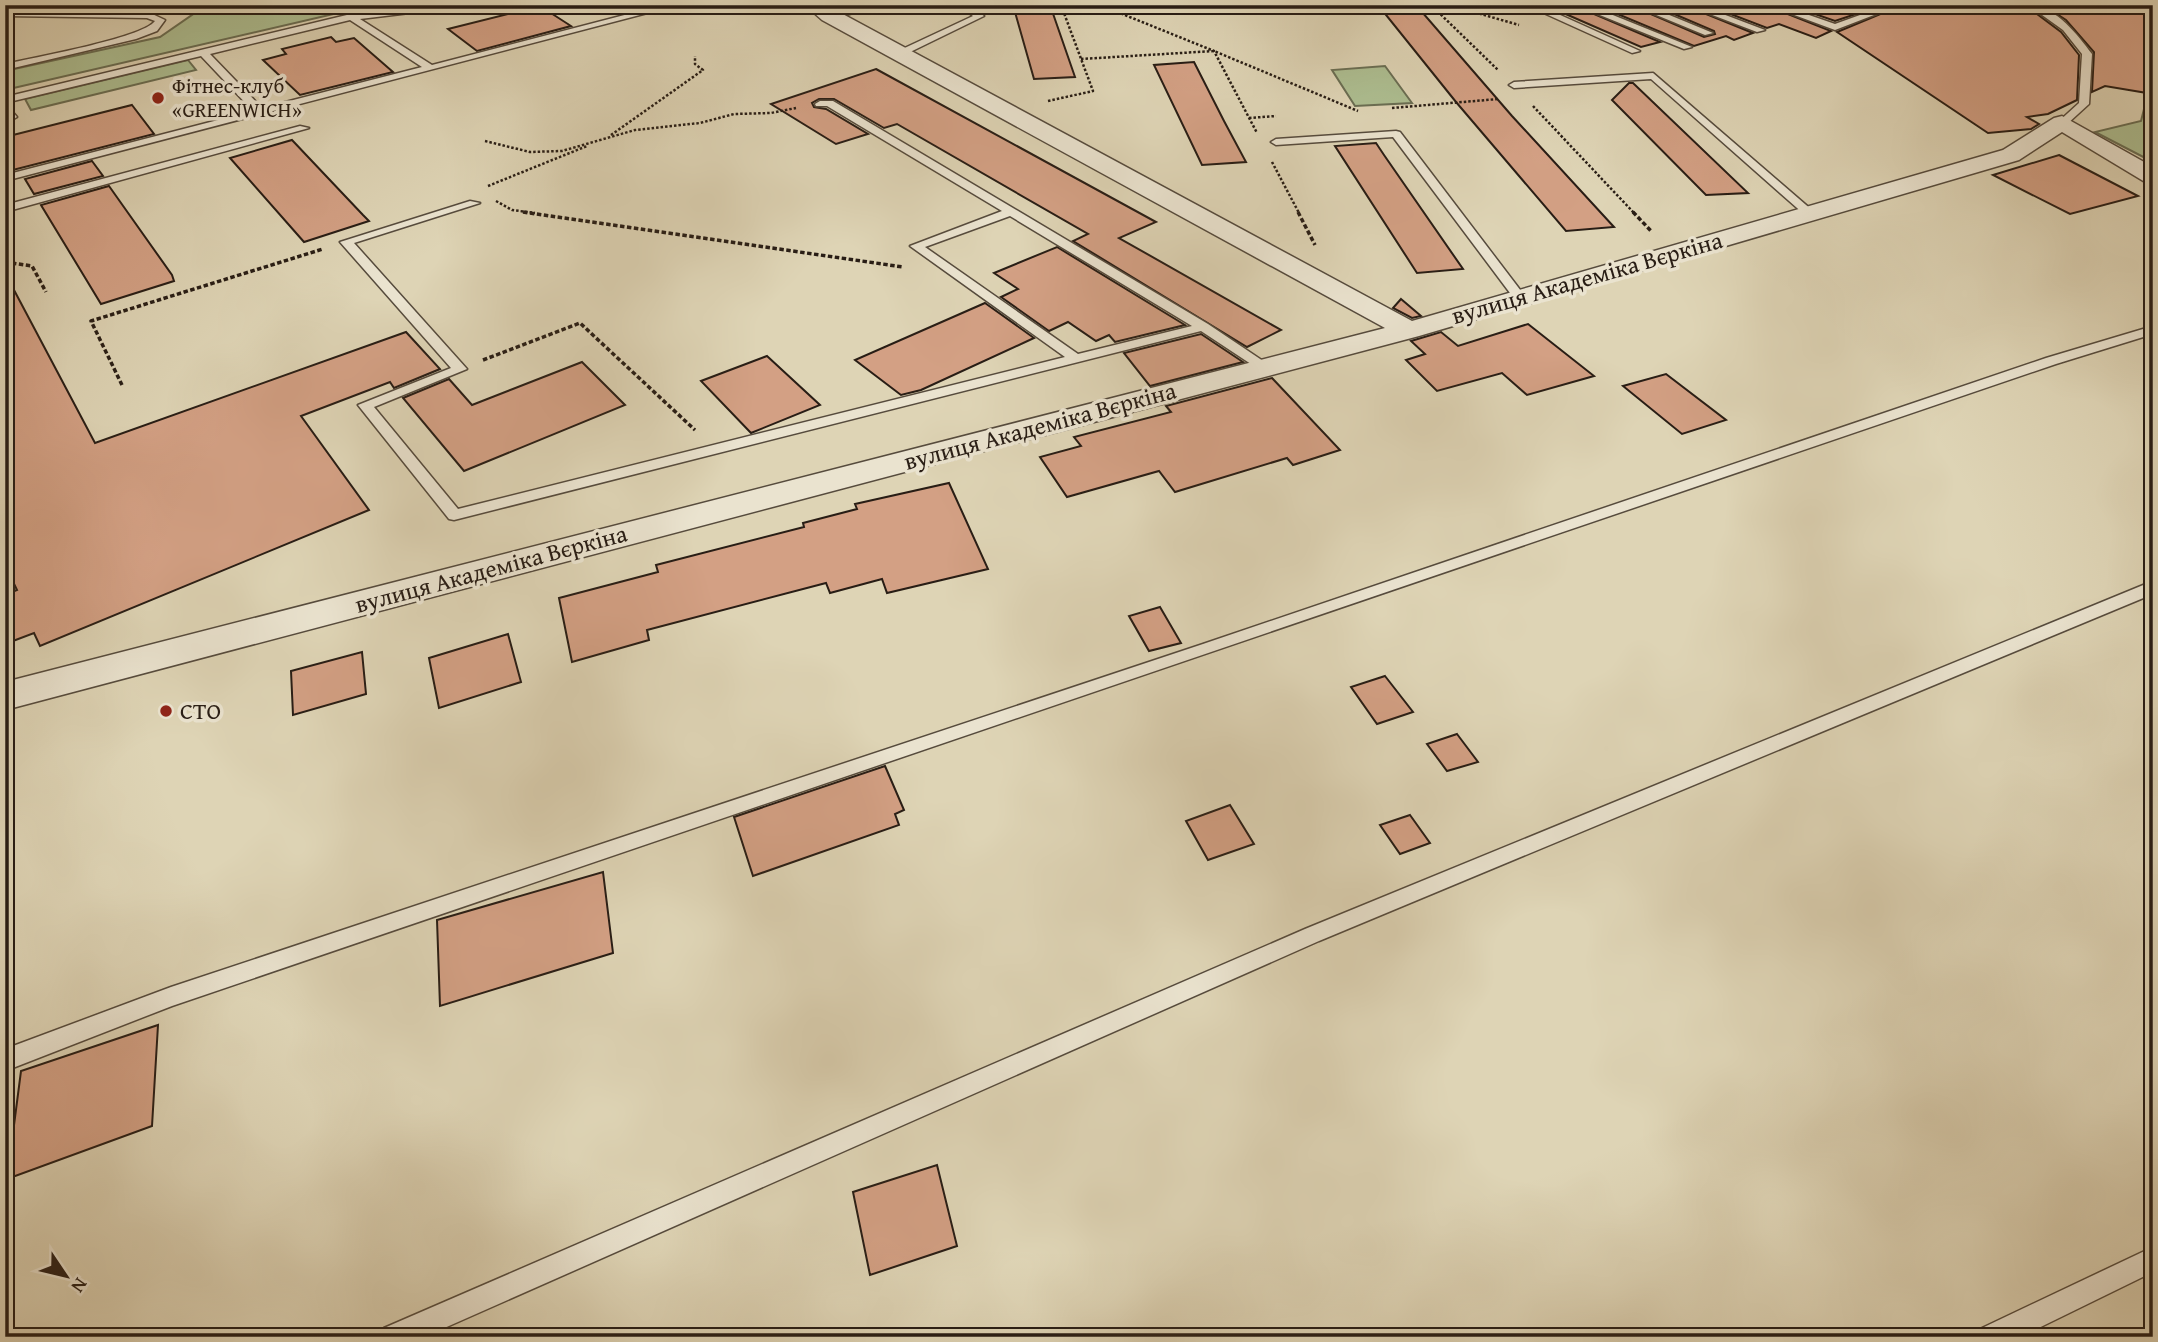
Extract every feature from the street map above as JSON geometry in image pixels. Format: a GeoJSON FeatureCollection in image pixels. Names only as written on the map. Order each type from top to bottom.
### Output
{"type":"FeatureCollection","features":[{"type":"Feature","properties":{"kind":"street"},"geometry":{"type":"LineString","coordinates":[[822,11],[1409,330]]}},
{"type":"Feature","properties":{"kind":"street"},"geometry":{"type":"LineString","coordinates":[[2062,123],[2153,177]]}},
{"type":"Feature","properties":{"kind":"street","name":"вулиця Академіка Вєркіна"},"geometry":{"type":"LineString","coordinates":[[5,696],[1409,330],[2011,155],[2062,123]]}},
{"type":"Feature","properties":{"kind":"lane"},"geometry":{"type":"LineString","coordinates":[[5,100],[351,16],[472,5]]}},
{"type":"Feature","properties":{"kind":"lane"},"geometry":{"type":"LineString","coordinates":[[5,178],[423,70],[652,7],[674,5]]}},
{"type":"Feature","properties":{"kind":"lane"},"geometry":{"type":"LineString","coordinates":[[822,11],[882,5]]}},
{"type":"Feature","properties":{"kind":"lane"},"geometry":{"type":"LineString","coordinates":[[1530,5],[1635,51]]}},
{"type":"Feature","properties":{"kind":"lane"},"geometry":{"type":"LineString","coordinates":[[1579,5],[1687,47]]}},
{"type":"Feature","properties":{"kind":"lane"},"geometry":{"type":"LineString","coordinates":[[1636,5],[1708,33]]}},
{"type":"Feature","properties":{"kind":"lane"},"geometry":{"type":"LineString","coordinates":[[1690,5],[1760,30]]}},
{"type":"Feature","properties":{"kind":"lane"},"geometry":{"type":"LineString","coordinates":[[1772,5],[1835,27],[1896,5]]}},
{"type":"Feature","properties":{"kind":"lane"},"geometry":{"type":"LineString","coordinates":[[1839,5],[1868,15]]}},
{"type":"Feature","properties":{"kind":"lane"},"geometry":{"type":"LineString","coordinates":[[2032,5],[2066,27],[2087,54],[2084,104],[2062,123]]}},
{"type":"Feature","properties":{"kind":"lane"},"geometry":{"type":"LineString","coordinates":[[899,54],[980,16],[966,6]]}},
{"type":"Feature","properties":{"kind":"lane"},"geometry":{"type":"LineString","coordinates":[[5,13],[148,15],[160,20],[154,29],[133,37],[5,67]]}},
{"type":"Feature","properties":{"kind":"lane"},"geometry":{"type":"LineString","coordinates":[[351,16],[423,70]]}},
{"type":"Feature","properties":{"kind":"lane"},"geometry":{"type":"LineString","coordinates":[[202,52],[259,111]]}},
{"type":"Feature","properties":{"kind":"lane"},"geometry":{"type":"LineString","coordinates":[[1524,71],[1539,84]]}},
{"type":"Feature","properties":{"kind":"lane"},"geometry":{"type":"LineString","coordinates":[[1514,85],[1653,76],[1809,213]]}},
{"type":"Feature","properties":{"kind":"lane"},"geometry":{"type":"LineString","coordinates":[[820,104],[829,103],[1203,327],[1265,368]]}},
{"type":"Feature","properties":{"kind":"lane"},"geometry":{"type":"LineString","coordinates":[[5,106],[12,117],[5,121]]}},
{"type":"Feature","properties":{"kind":"lane"},"geometry":{"type":"LineString","coordinates":[[1386,121],[1520,298]]}},
{"type":"Feature","properties":{"kind":"lane"},"geometry":{"type":"LineString","coordinates":[[5,209],[304,128]]}},
{"type":"Feature","properties":{"kind":"lane"},"geometry":{"type":"LineString","coordinates":[[1276,142],[1396,134]]}},
{"type":"Feature","properties":{"kind":"lane"},"geometry":{"type":"LineString","coordinates":[[474,203],[346,242],[460,369],[365,405],[454,515],[1203,327]]}},
{"type":"Feature","properties":{"kind":"lane"},"geometry":{"type":"LineString","coordinates":[[1011,212],[916,246],[1076,359]]}},
{"type":"Feature","properties":{"kind":"lane"},"geometry":{"type":"LineString","coordinates":[[5,1060],[171,997],[2051,361],[2153,330]]}},
{"type":"Feature","properties":{"kind":"lane"},"geometry":{"type":"LineString","coordinates":[[393,1337],[1312,935],[2153,587]]}},
{"type":"Feature","properties":{"kind":"lane"},"geometry":{"type":"LineString","coordinates":[[1991,1337],[2153,1259]]}},
{"type":"Feature","properties":{"kind":"path"},"geometry":{"type":"LineString","coordinates":[[1042,102],[1093,91],[1061,5]]}},
{"type":"Feature","properties":{"kind":"path"},"geometry":{"type":"LineString","coordinates":[[1100,5],[1357,111]]}},
{"type":"Feature","properties":{"kind":"path"},"geometry":{"type":"LineString","coordinates":[[1431,5],[1514,85],[1653,233]]}},
{"type":"Feature","properties":{"kind":"path"},"geometry":{"type":"LineString","coordinates":[[1449,5],[1523,26]]}},
{"type":"Feature","properties":{"kind":"path"},"geometry":{"type":"LineString","coordinates":[[1081,59],[1214,51]]}},
{"type":"Feature","properties":{"kind":"path"},"geometry":{"type":"LineString","coordinates":[[1214,51],[1262,142]]}},
{"type":"Feature","properties":{"kind":"path"},"geometry":{"type":"LineString","coordinates":[[474,203],[484,187],[603,140],[703,71],[695,64],[695,56]]}},
{"type":"Feature","properties":{"kind":"path"},"geometry":{"type":"LineString","coordinates":[[1383,109],[1525,97]]}},
{"type":"Feature","properties":{"kind":"path"},"geometry":{"type":"LineString","coordinates":[[485,141],[530,152],[562,150],[635,131],[700,123],[734,114],[771,113],[820,104]]}},
{"type":"Feature","properties":{"kind":"path"},"geometry":{"type":"LineString","coordinates":[[1268,155],[1319,252]]}},
{"type":"Feature","properties":{"kind":"path"},"geometry":{"type":"LineString","coordinates":[[474,203],[500,201],[512,210],[904,267]]}},
{"type":"Feature","properties":{"kind":"path"},"geometry":{"type":"LineString","coordinates":[[122,385],[91,321],[346,242]]}},
{"type":"Feature","properties":{"kind":"path"},"geometry":{"type":"LineString","coordinates":[[5,262],[32,266],[46,292]]}},
{"type":"Feature","properties":{"kind":"path"},"geometry":{"type":"LineString","coordinates":[[460,369],[580,323],[716,449]]}},
{"type":"Feature","properties":{"kind":"green space"},"geometry":{"type":"Polygon","coordinates":[[[5,5],[127,5],[114,11],[5,10],[5,5]]]}},
{"type":"Feature","properties":{"kind":"green space"},"geometry":{"type":"Polygon","coordinates":[[[166,5],[337,5],[338,13],[5,90],[5,71],[160,37],[199,10],[166,5]]]}},
{"type":"Feature","properties":{"kind":"green space"},"geometry":{"type":"Polygon","coordinates":[[[188,60],[196,70],[31,110],[25,99],[188,60]]]}},
{"type":"Feature","properties":{"kind":"green space"},"geometry":{"type":"Polygon","coordinates":[[[1385,66],[1412,103],[1355,106],[1332,70],[1385,66]]]}},
{"type":"Feature","properties":{"kind":"green space"},"geometry":{"type":"Polygon","coordinates":[[[2145,105],[2153,106],[2153,162],[2095,132],[2141,121],[2145,105]]]}},
{"type":"Feature","properties":{"kind":"building"},"geometry":{"type":"Polygon","coordinates":[[[1013,5],[1050,5],[1075,77],[1034,79],[1013,5]]]}},
{"type":"Feature","properties":{"kind":"building"},"geometry":{"type":"Polygon","coordinates":[[[1378,5],[1416,5],[1512,116],[1614,227],[1566,231],[1378,5]]]}},
{"type":"Feature","properties":{"kind":"building"},"geometry":{"type":"Polygon","coordinates":[[[1545,5],[1573,5],[1660,42],[1641,47],[1545,5]]]}},
{"type":"Feature","properties":{"kind":"building"},"geometry":{"type":"Polygon","coordinates":[[[1596,5],[1630,5],[1704,37],[1715,34],[1714,31],[1653,5],[1684,5],[1753,33],[1734,40],[1726,36],[1694,46],[1596,5]]]}},
{"type":"Feature","properties":{"kind":"building"},"geometry":{"type":"Polygon","coordinates":[[[1707,5],[1765,5],[1831,31],[1816,38],[1779,24],[1767,28],[1707,5]]]}},
{"type":"Feature","properties":{"kind":"building"},"geometry":{"type":"Polygon","coordinates":[[[1789,5],[1833,5],[1853,15],[1835,21],[1789,5]]]}},
{"type":"Feature","properties":{"kind":"building"},"geometry":{"type":"Polygon","coordinates":[[[1902,5],[2025,5],[2061,32],[2079,55],[2077,100],[2048,114],[2027,117],[2039,124],[2031,129],[1988,133],[1837,32],[1902,5]]]}},
{"type":"Feature","properties":{"kind":"building"},"geometry":{"type":"Polygon","coordinates":[[[2043,5],[2153,5],[2153,94],[2105,86],[2092,92],[2094,52],[2066,20],[2043,5]]]}},
{"type":"Feature","properties":{"kind":"building"},"geometry":{"type":"Polygon","coordinates":[[[540,6],[571,26],[477,51],[448,29],[540,6]]]}},
{"type":"Feature","properties":{"kind":"building"},"geometry":{"type":"Polygon","coordinates":[[[331,37],[336,42],[354,38],[393,72],[300,95],[263,60],[286,54],[282,49],[331,37]]]}},
{"type":"Feature","properties":{"kind":"building"},"geometry":{"type":"Polygon","coordinates":[[[1194,62],[1246,162],[1202,165],[1154,65],[1194,62]]]}},
{"type":"Feature","properties":{"kind":"building"},"geometry":{"type":"Polygon","coordinates":[[[876,69],[1156,222],[1119,238],[1281,330],[1247,347],[1073,241],[1088,234],[897,124],[884,128],[834,99],[819,99],[812,103],[814,107],[826,109],[868,134],[836,144],[771,104],[876,69]]]}},
{"type":"Feature","properties":{"kind":"building"},"geometry":{"type":"Polygon","coordinates":[[[1629,83],[1633,83],[1748,193],[1706,195],[1612,100],[1629,83]]]}},
{"type":"Feature","properties":{"kind":"building"},"geometry":{"type":"Polygon","coordinates":[[[132,105],[154,134],[5,172],[5,137],[132,105]]]}},
{"type":"Feature","properties":{"kind":"building"},"geometry":{"type":"Polygon","coordinates":[[[292,140],[369,221],[304,242],[230,158],[292,140]]]}},
{"type":"Feature","properties":{"kind":"building"},"geometry":{"type":"Polygon","coordinates":[[[1376,143],[1463,269],[1417,273],[1335,146],[1376,143]]]}},
{"type":"Feature","properties":{"kind":"building"},"geometry":{"type":"Polygon","coordinates":[[[2059,155],[2138,196],[2070,214],[1993,175],[2059,155]]]}},
{"type":"Feature","properties":{"kind":"building"},"geometry":{"type":"Polygon","coordinates":[[[92,161],[103,176],[34,194],[25,179],[92,161]]]}},
{"type":"Feature","properties":{"kind":"building"},"geometry":{"type":"Polygon","coordinates":[[[109,186],[174,281],[101,304],[41,205],[109,186]]]}},
{"type":"Feature","properties":{"kind":"building"},"geometry":{"type":"Polygon","coordinates":[[[1057,247],[1185,325],[1115,342],[1109,335],[1096,341],[1068,322],[1049,331],[1001,297],[1018,289],[994,273],[1057,247]]]}},
{"type":"Feature","properties":{"kind":"building"},"geometry":{"type":"Polygon","coordinates":[[[5,273],[95,443],[406,332],[440,369],[394,388],[390,382],[301,416],[369,510],[40,646],[34,633],[5,644],[5,595],[17,590],[5,565],[5,273]]]}},
{"type":"Feature","properties":{"kind":"building"},"geometry":{"type":"Polygon","coordinates":[[[1401,299],[1421,316],[1412,318],[1393,308],[1401,299]]]}},
{"type":"Feature","properties":{"kind":"building"},"geometry":{"type":"Polygon","coordinates":[[[985,303],[1034,338],[921,390],[901,395],[855,360],[985,303]]]}},
{"type":"Feature","properties":{"kind":"building"},"geometry":{"type":"Polygon","coordinates":[[[1528,324],[1594,376],[1527,395],[1502,373],[1437,391],[1406,360],[1425,354],[1411,341],[1441,332],[1458,346],[1528,324]]]}},
{"type":"Feature","properties":{"kind":"building"},"geometry":{"type":"Polygon","coordinates":[[[1201,334],[1243,362],[1150,386],[1124,353],[1201,334]]]}},
{"type":"Feature","properties":{"kind":"building"},"geometry":{"type":"Polygon","coordinates":[[[767,356],[820,405],[751,433],[701,381],[767,356]]]}},
{"type":"Feature","properties":{"kind":"building"},"geometry":{"type":"Polygon","coordinates":[[[582,362],[625,405],[464,471],[403,398],[449,379],[472,405],[582,362]]]}},
{"type":"Feature","properties":{"kind":"building"},"geometry":{"type":"Polygon","coordinates":[[[1666,374],[1726,420],[1682,434],[1623,386],[1666,374]]]}},
{"type":"Feature","properties":{"kind":"building"},"geometry":{"type":"Polygon","coordinates":[[[1272,378],[1340,450],[1293,465],[1287,458],[1175,492],[1159,471],[1067,497],[1040,457],[1081,446],[1074,437],[1171,412],[1166,406],[1272,378]]]}},
{"type":"Feature","properties":{"kind":"building"},"geometry":{"type":"Polygon","coordinates":[[[949,483],[988,569],[887,593],[882,579],[830,593],[826,583],[647,630],[649,640],[572,662],[559,598],[658,572],[656,565],[804,527],[803,523],[857,509],[855,504],[949,483]]]}},
{"type":"Feature","properties":{"kind":"building"},"geometry":{"type":"Polygon","coordinates":[[[1160,607],[1181,643],[1149,651],[1129,616],[1160,607]]]}},
{"type":"Feature","properties":{"kind":"building"},"geometry":{"type":"Polygon","coordinates":[[[508,634],[521,682],[439,708],[429,658],[508,634]]]}},
{"type":"Feature","properties":{"kind":"building"},"geometry":{"type":"Polygon","coordinates":[[[362,652],[366,694],[293,715],[291,671],[362,652]]]}},
{"type":"Feature","properties":{"kind":"building"},"geometry":{"type":"Polygon","coordinates":[[[1385,676],[1413,712],[1377,724],[1351,687],[1385,676]]]}},
{"type":"Feature","properties":{"kind":"building"},"geometry":{"type":"Polygon","coordinates":[[[1457,734],[1478,762],[1447,771],[1427,744],[1457,734]]]}},
{"type":"Feature","properties":{"kind":"building"},"geometry":{"type":"Polygon","coordinates":[[[885,766],[904,810],[895,814],[899,825],[753,876],[734,817],[885,766]]]}},
{"type":"Feature","properties":{"kind":"building"},"geometry":{"type":"Polygon","coordinates":[[[1230,805],[1254,844],[1208,860],[1186,821],[1230,805]]]}},
{"type":"Feature","properties":{"kind":"building"},"geometry":{"type":"Polygon","coordinates":[[[1410,815],[1430,843],[1400,854],[1380,825],[1410,815]]]}},
{"type":"Feature","properties":{"kind":"building"},"geometry":{"type":"Polygon","coordinates":[[[603,872],[613,953],[440,1006],[437,920],[603,872]]]}},
{"type":"Feature","properties":{"kind":"building"},"geometry":{"type":"Polygon","coordinates":[[[158,1025],[152,1126],[7,1179],[21,1071],[158,1025]]]}},
{"type":"Feature","properties":{"kind":"building"},"geometry":{"type":"Polygon","coordinates":[[[937,1165],[957,1246],[870,1275],[853,1192],[937,1165]]]}},
{"type":"Feature","properties":{"kind":"place","name":"Фітнес-клуб «GREENWICH»"},"geometry":{"type":"Point","coordinates":[158,98]}},
{"type":"Feature","properties":{"kind":"place","name":"СТО"},"geometry":{"type":"Point","coordinates":[166,711]}}]}
